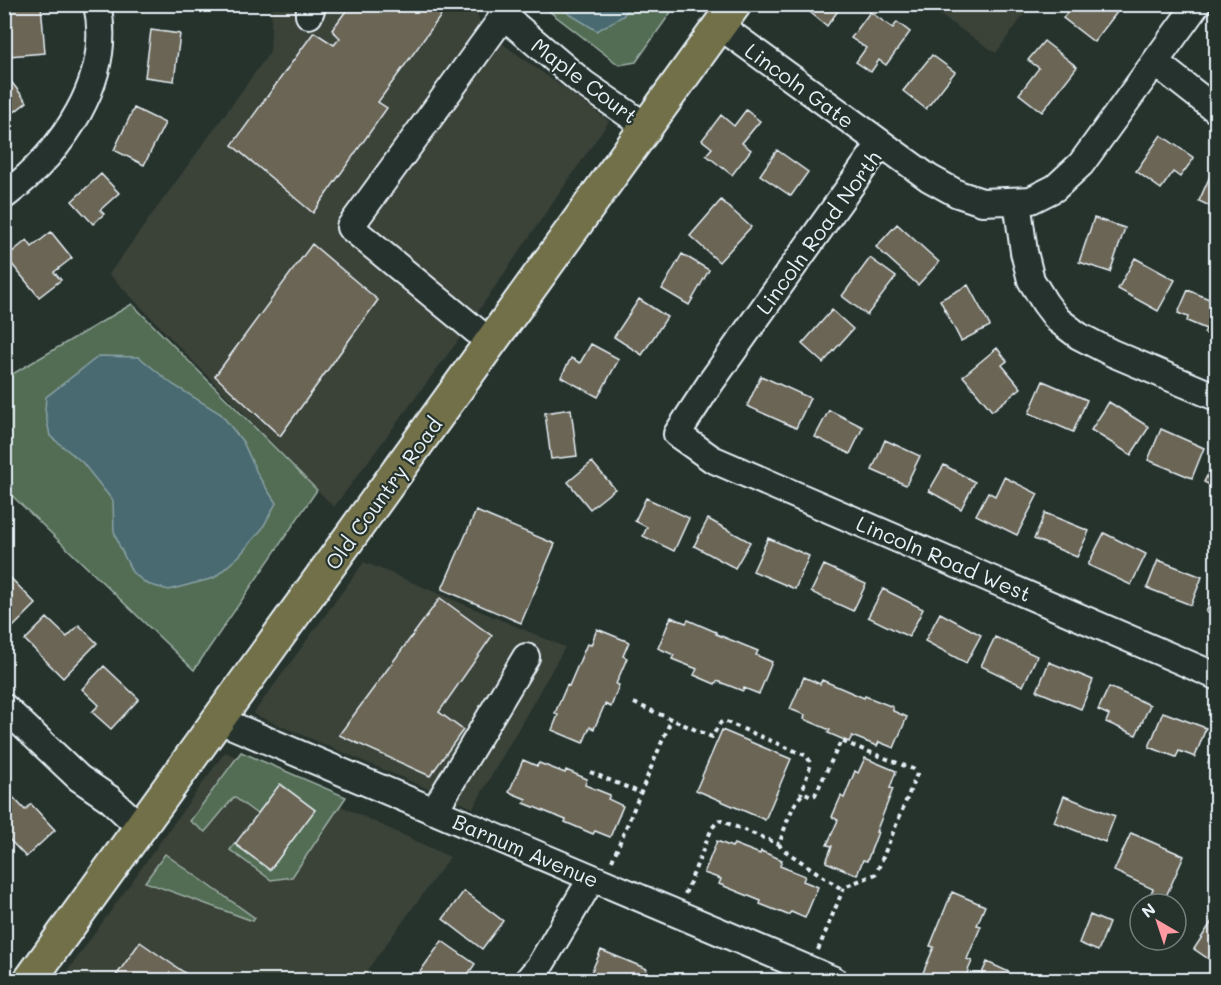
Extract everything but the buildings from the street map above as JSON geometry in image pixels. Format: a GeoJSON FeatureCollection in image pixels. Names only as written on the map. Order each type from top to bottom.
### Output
{"type":"FeatureCollection","features":[{"type":"Feature","properties":{"kind":"main road","name":"Old Country Road"},"geometry":{"type":"LineString","coordinates":[[30,981],[728,16]]}},
{"type":"Feature","properties":{"kind":"street"},"geometry":{"type":"LineString","coordinates":[[4,196],[23,182],[72,124],[91,86],[100,48],[97,4]]}},
{"type":"Feature","properties":{"kind":"street","name":"Lincoln Road North"},"geometry":{"type":"LineString","coordinates":[[677,434],[711,382],[881,143],[929,178],[958,194],[982,202],[1031,200],[1055,188],[1081,164],[1197,4]]}},
{"type":"Feature","properties":{"kind":"street"},"geometry":{"type":"LineString","coordinates":[[491,343],[350,227],[503,9]]}},
{"type":"Feature","properties":{"kind":"street","name":"Maple Court"},"geometry":{"type":"LineString","coordinates":[[503,9],[510,21],[583,83],[647,127]]}},
{"type":"Feature","properties":{"kind":"street","name":"Lincoln Gate"},"geometry":{"type":"LineString","coordinates":[[728,16],[881,143]]}},
{"type":"Feature","properties":{"kind":"street"},"geometry":{"type":"LineString","coordinates":[[1155,62],[1216,110]]}},
{"type":"Feature","properties":{"kind":"street"},"geometry":{"type":"LineString","coordinates":[[1017,201],[1024,252],[1031,280],[1058,320],[1079,336],[1104,349],[1216,397]]}},
{"type":"Feature","properties":{"kind":"street","name":"Lincoln Road West"},"geometry":{"type":"LineString","coordinates":[[677,434],[712,459],[1216,676]]}},
{"type":"Feature","properties":{"kind":"street"},"geometry":{"type":"LineString","coordinates":[[434,811],[526,657]]}},
{"type":"Feature","properties":{"kind":"street"},"geometry":{"type":"LineString","coordinates":[[4,707],[79,778],[110,799],[141,828]]}},
{"type":"Feature","properties":{"kind":"street","name":"Barnum Avenue"},"geometry":{"type":"LineString","coordinates":[[219,720],[434,811],[602,871],[834,981]]}},
{"type":"Feature","properties":{"kind":"street"},"geometry":{"type":"LineString","coordinates":[[528,981],[602,871]]}},
{"type":"Feature","properties":{"kind":"path"},"geometry":{"type":"LineString","coordinates":[[634,703],[711,737],[720,723],[724,722],[807,756],[812,764],[779,844]]}},
{"type":"Feature","properties":{"kind":"path"},"geometry":{"type":"LineString","coordinates":[[602,871],[641,793],[671,720]]}},
{"type":"Feature","properties":{"kind":"path"},"geometry":{"type":"LineString","coordinates":[[800,795],[805,793],[815,795],[840,741],[913,769],[917,774],[876,874],[844,887],[814,959]]}},
{"type":"Feature","properties":{"kind":"path"},"geometry":{"type":"LineString","coordinates":[[590,772],[641,793]]}},
{"type":"Feature","properties":{"kind":"path"},"geometry":{"type":"LineString","coordinates":[[680,904],[712,828],[719,820],[779,844],[781,848],[843,890]]}},
{"type":"Feature","properties":{"kind":"shaded area"},"geometry":{"type":"Polygon","coordinates":[[[272,5],[475,5],[481,28],[609,121],[457,342],[334,507],[109,274],[270,52],[272,5]]]}},
{"type":"Feature","properties":{"kind":"shaded area"},"geometry":{"type":"Polygon","coordinates":[[[925,5],[1031,5],[996,53],[925,5]]]}},
{"type":"Feature","properties":{"kind":"shaded area"},"geometry":{"type":"Polygon","coordinates":[[[364,562],[565,647],[473,808],[253,714],[364,562]]]}},
{"type":"Feature","properties":{"kind":"shaded area"},"geometry":{"type":"Polygon","coordinates":[[[225,752],[450,857],[360,980],[61,980],[225,752]]]}},
{"type":"Feature","properties":{"kind":"green space"},"geometry":{"type":"Polygon","coordinates":[[[541,5],[676,5],[636,62],[619,65],[541,5]]]}},
{"type":"Feature","properties":{"kind":"green space"},"geometry":{"type":"Polygon","coordinates":[[[132,304],[317,490],[194,670],[5,489],[4,379],[132,304]]]}},
{"type":"Feature","properties":{"kind":"green space"},"geometry":{"type":"Polygon","coordinates":[[[241,752],[346,797],[292,877],[271,880],[230,850],[235,843],[270,870],[315,810],[281,784],[257,814],[234,797],[205,832],[190,821],[241,752]]]}},
{"type":"Feature","properties":{"kind":"green space"},"geometry":{"type":"Polygon","coordinates":[[[165,854],[255,918],[253,921],[145,882],[165,854]]]}},
{"type":"Feature","properties":{"kind":"water"},"geometry":{"type":"Polygon","coordinates":[[[558,5],[631,5],[623,16],[597,31],[558,5]]]}},
{"type":"Feature","properties":{"kind":"water"},"geometry":{"type":"Polygon","coordinates":[[[99,356],[139,357],[172,384],[221,414],[243,442],[259,477],[276,503],[262,529],[239,556],[214,578],[169,590],[147,584],[132,572],[114,531],[113,501],[82,462],[50,436],[45,410],[46,397],[99,356]]]}}]}
